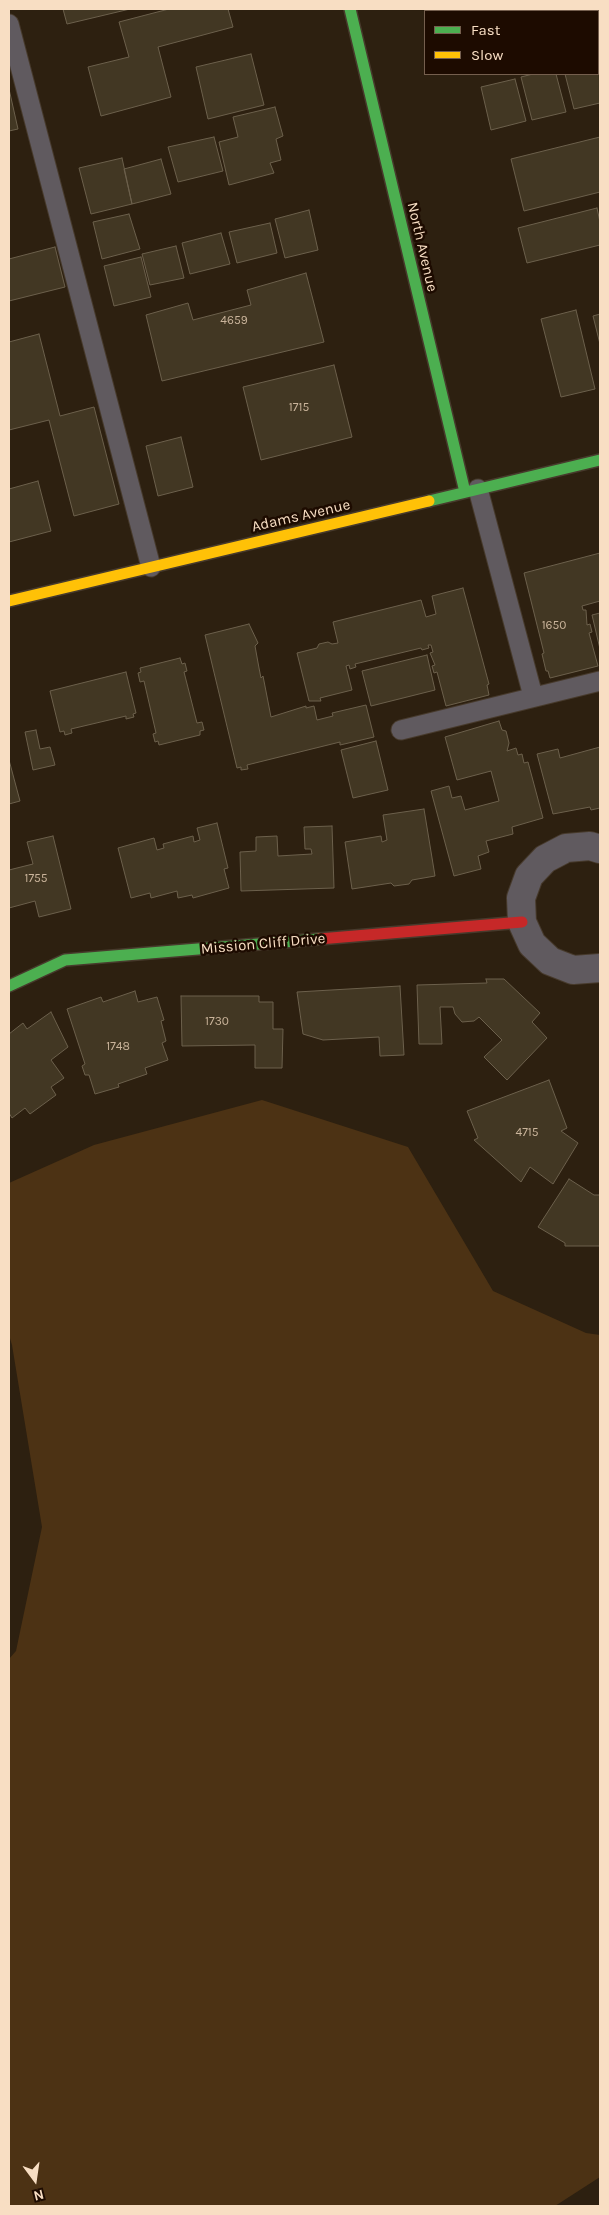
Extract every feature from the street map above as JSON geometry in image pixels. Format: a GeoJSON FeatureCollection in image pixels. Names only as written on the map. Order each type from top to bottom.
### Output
{"type":"FeatureCollection","features":[{"type":"Feature","properties":{"kind":"street","name":"North Avenue"},"geometry":{"type":"LineString","coordinates":[[350,9],[471,490]]}},
{"type":"Feature","properties":{"kind":"street","name":"Adams Avenue"},"geometry":{"type":"LineString","coordinates":[[9,601],[600,460]]}},
{"type":"Feature","properties":{"kind":"street"},"geometry":{"type":"LineString","coordinates":[[599,972],[573,970],[550,961],[532,944],[522,922],[521,898],[529,876],[545,858],[566,848],[590,846],[600,849]]}},
{"type":"Feature","properties":{"kind":"street","name":"Mission Cliff Drive"},"geometry":{"type":"LineString","coordinates":[[9,986],[65,960],[522,922]]}},
{"type":"Feature","properties":{"kind":"lane"},"geometry":{"type":"LineString","coordinates":[[9,24],[151,567]]}},
{"type":"Feature","properties":{"kind":"lane"},"geometry":{"type":"LineString","coordinates":[[471,490],[533,696]]}},
{"type":"Feature","properties":{"kind":"lane"},"geometry":{"type":"LineString","coordinates":[[401,730],[600,681]]}},
{"type":"Feature","properties":{"kind":"shaded area"},"geometry":{"type":"Polygon","coordinates":[[[262,1100],[408,1147],[493,1291],[586,1333],[600,1335],[600,2177],[555,2206],[9,2206],[9,1659],[16,1651],[42,1527],[9,1335],[9,1183],[94,1145],[262,1100]]]}},
{"type":"Feature","properties":{"kind":"building"},"geometry":{"type":"Polygon","coordinates":[[[63,9],[130,9],[67,24],[63,9]]]}},
{"type":"Feature","properties":{"kind":"building"},"geometry":{"type":"Polygon","coordinates":[[[169,9],[228,9],[233,27],[158,47],[171,97],[101,116],[88,67],[129,57],[119,22],[169,9]]]}},
{"type":"Feature","properties":{"kind":"building"},"geometry":{"type":"Polygon","coordinates":[[[537,9],[538,10],[504,10],[537,9]]]}},
{"type":"Feature","properties":{"kind":"building"},"geometry":{"type":"Polygon","coordinates":[[[548,9],[582,10],[548,10],[548,9]]]}},
{"type":"Feature","properties":{"kind":"building"},"geometry":{"type":"Polygon","coordinates":[[[600,9],[599,28],[599,10],[592,10],[600,9]]]}},
{"type":"Feature","properties":{"kind":"building"},"geometry":{"type":"Polygon","coordinates":[[[251,54],[264,105],[208,119],[196,67],[251,54]]]}},
{"type":"Feature","properties":{"kind":"building"},"geometry":{"type":"Polygon","coordinates":[[[599,68],[600,103],[574,109],[565,75],[599,75],[599,68]]]}},
{"type":"Feature","properties":{"kind":"building"},"geometry":{"type":"Polygon","coordinates":[[[529,75],[556,75],[566,112],[532,120],[521,77],[529,75]]]}},
{"type":"Feature","properties":{"kind":"building"},"geometry":{"type":"Polygon","coordinates":[[[515,79],[526,121],[491,130],[481,87],[515,79]]]}},
{"type":"Feature","properties":{"kind":"building"},"geometry":{"type":"Polygon","coordinates":[[[9,89],[18,129],[9,131],[9,89]]]}},
{"type":"Feature","properties":{"kind":"building"},"geometry":{"type":"Polygon","coordinates":[[[275,107],[283,136],[276,139],[281,160],[270,163],[274,173],[229,185],[219,142],[238,137],[233,117],[275,107]]]}},
{"type":"Feature","properties":{"kind":"building"},"geometry":{"type":"Polygon","coordinates":[[[214,137],[223,171],[178,182],[168,147],[214,137]]]}},
{"type":"Feature","properties":{"kind":"building"},"geometry":{"type":"Polygon","coordinates":[[[600,137],[600,192],[524,211],[511,159],[600,137]]]}},
{"type":"Feature","properties":{"kind":"building"},"geometry":{"type":"Polygon","coordinates":[[[122,158],[132,204],[91,214],[79,168],[122,158]]]}},
{"type":"Feature","properties":{"kind":"building"},"geometry":{"type":"Polygon","coordinates":[[[161,159],[171,194],[132,204],[124,169],[161,159]]]}},
{"type":"Feature","properties":{"kind":"building"},"geometry":{"type":"Polygon","coordinates":[[[597,208],[600,222],[600,245],[527,263],[518,228],[597,208]]]}},
{"type":"Feature","properties":{"kind":"building"},"geometry":{"type":"Polygon","coordinates":[[[309,210],[318,250],[285,258],[275,219],[309,210]]]}},
{"type":"Feature","properties":{"kind":"building"},"geometry":{"type":"Polygon","coordinates":[[[129,214],[140,249],[102,259],[93,222],[129,214]]]}},
{"type":"Feature","properties":{"kind":"building"},"geometry":{"type":"Polygon","coordinates":[[[270,223],[277,253],[237,263],[229,232],[270,223]]]}},
{"type":"Feature","properties":{"kind":"building"},"geometry":{"type":"Polygon","coordinates":[[[221,233],[230,264],[190,274],[182,243],[221,233]]]}},
{"type":"Feature","properties":{"kind":"building"},"geometry":{"type":"Polygon","coordinates":[[[176,246],[184,278],[150,285],[142,254],[176,246]]]}},
{"type":"Feature","properties":{"kind":"building"},"geometry":{"type":"Polygon","coordinates":[[[55,247],[65,287],[9,301],[9,259],[55,247]]]}},
{"type":"Feature","properties":{"kind":"building"},"geometry":{"type":"Polygon","coordinates":[[[141,257],[151,297],[114,306],[104,266],[141,257]]]}},
{"type":"Feature","properties":{"kind":"building"},"geometry":{"type":"Polygon","coordinates":[[[306,273],[324,342],[162,381],[146,315],[188,303],[193,320],[251,305],[247,290],[306,273]]]}},
{"type":"Feature","properties":{"kind":"building"},"geometry":{"type":"Polygon","coordinates":[[[576,310],[595,389],[561,397],[541,319],[576,310]]]}},
{"type":"Feature","properties":{"kind":"building"},"geometry":{"type":"Polygon","coordinates":[[[600,314],[600,344],[593,316],[600,314]]]}},
{"type":"Feature","properties":{"kind":"building"},"geometry":{"type":"Polygon","coordinates":[[[39,334],[60,416],[94,407],[119,504],[74,516],[49,420],[9,430],[9,342],[39,334]]]}},
{"type":"Feature","properties":{"kind":"building"},"geometry":{"type":"Polygon","coordinates":[[[334,365],[352,437],[261,460],[243,387],[334,365]]]}},
{"type":"Feature","properties":{"kind":"building"},"geometry":{"type":"Polygon","coordinates":[[[181,437],[193,487],[158,496],[146,446],[181,437]]]}},
{"type":"Feature","properties":{"kind":"building"},"geometry":{"type":"Polygon","coordinates":[[[38,481],[51,531],[9,542],[9,489],[38,481]]]}},
{"type":"Feature","properties":{"kind":"building"},"geometry":{"type":"Polygon","coordinates":[[[600,553],[600,601],[582,606],[583,610],[586,610],[587,625],[590,624],[592,632],[589,633],[598,666],[550,678],[548,671],[546,671],[542,654],[544,653],[524,573],[600,553]]]}},
{"type":"Feature","properties":{"kind":"building"},"geometry":{"type":"Polygon","coordinates":[[[463,588],[489,684],[487,685],[489,695],[446,706],[437,672],[434,673],[432,666],[435,665],[430,653],[433,652],[431,645],[428,645],[429,648],[422,650],[421,648],[355,664],[356,667],[350,669],[349,665],[346,666],[352,690],[320,698],[321,701],[309,701],[297,653],[317,648],[319,644],[328,642],[332,644],[338,643],[333,622],[421,600],[426,617],[436,614],[432,596],[463,588]]]}},
{"type":"Feature","properties":{"kind":"building"},"geometry":{"type":"Polygon","coordinates":[[[600,613],[600,649],[592,615],[600,613]]]}},
{"type":"Feature","properties":{"kind":"building"},"geometry":{"type":"Polygon","coordinates":[[[249,624],[258,643],[255,646],[271,717],[306,706],[306,708],[314,706],[317,720],[333,716],[332,713],[366,705],[374,737],[340,745],[340,742],[247,765],[248,769],[241,770],[241,767],[237,768],[205,635],[249,624]]]}},
{"type":"Feature","properties":{"kind":"building"},"geometry":{"type":"Polygon","coordinates":[[[427,655],[435,690],[371,706],[362,671],[427,655]]]}},
{"type":"Feature","properties":{"kind":"building"},"geometry":{"type":"Polygon","coordinates":[[[180,658],[182,664],[185,663],[187,671],[184,672],[197,723],[202,722],[204,730],[200,731],[200,735],[159,745],[158,741],[155,742],[153,734],[156,733],[144,681],[140,682],[138,673],[141,672],[140,668],[180,658]]]}},
{"type":"Feature","properties":{"kind":"building"},"geometry":{"type":"Polygon","coordinates":[[[126,672],[136,713],[133,714],[134,717],[126,719],[126,716],[71,729],[72,733],[65,735],[64,731],[60,732],[50,691],[126,672]]]}},
{"type":"Feature","properties":{"kind":"building"},"geometry":{"type":"Polygon","coordinates":[[[499,721],[502,730],[506,731],[509,743],[507,751],[516,748],[518,755],[522,754],[524,763],[528,762],[543,818],[512,827],[513,834],[486,841],[489,852],[478,856],[481,869],[454,876],[431,791],[449,786],[452,798],[461,796],[465,810],[499,801],[491,771],[457,780],[445,737],[499,721]]]}},
{"type":"Feature","properties":{"kind":"building"},"geometry":{"type":"Polygon","coordinates":[[[36,730],[40,749],[50,747],[55,765],[33,770],[25,732],[36,730]]]}},
{"type":"Feature","properties":{"kind":"building"},"geometry":{"type":"Polygon","coordinates":[[[376,741],[388,790],[353,798],[341,750],[376,741]]]}},
{"type":"Feature","properties":{"kind":"building"},"geometry":{"type":"Polygon","coordinates":[[[600,747],[600,808],[591,810],[590,807],[553,814],[537,754],[558,749],[560,758],[600,747]]]}},
{"type":"Feature","properties":{"kind":"building"},"geometry":{"type":"Polygon","coordinates":[[[9,760],[20,801],[9,804],[9,760]]]}},
{"type":"Feature","properties":{"kind":"building"},"geometry":{"type":"Polygon","coordinates":[[[424,809],[435,876],[412,880],[409,884],[394,886],[391,883],[352,889],[345,842],[381,836],[382,842],[387,840],[383,815],[424,809]]]}},
{"type":"Feature","properties":{"kind":"building"},"geometry":{"type":"Polygon","coordinates":[[[217,823],[228,868],[224,869],[229,888],[193,898],[192,895],[178,898],[177,891],[151,898],[150,893],[131,898],[118,848],[154,838],[157,850],[164,848],[163,844],[193,836],[194,842],[200,840],[197,828],[217,823]]]}},
{"type":"Feature","properties":{"kind":"building"},"geometry":{"type":"Polygon","coordinates":[[[332,826],[334,888],[241,891],[240,852],[256,851],[256,837],[277,836],[278,856],[312,854],[311,849],[305,849],[304,827],[332,826]]]}},
{"type":"Feature","properties":{"kind":"building"},"geometry":{"type":"Polygon","coordinates":[[[53,836],[71,909],[39,917],[35,901],[9,908],[9,870],[33,864],[27,842],[53,836]]]}},
{"type":"Feature","properties":{"kind":"building"},"geometry":{"type":"Polygon","coordinates":[[[486,979],[504,979],[540,1013],[532,1022],[547,1038],[507,1080],[484,1057],[502,1040],[479,1017],[474,1021],[462,1022],[455,1014],[453,1007],[440,1007],[442,1044],[419,1044],[417,985],[487,983],[486,979]]]}},
{"type":"Feature","properties":{"kind":"building"},"geometry":{"type":"Polygon","coordinates":[[[400,986],[404,1055],[380,1056],[379,1037],[323,1040],[303,1034],[297,992],[400,986]]]}},
{"type":"Feature","properties":{"kind":"building"},"geometry":{"type":"Polygon","coordinates":[[[135,991],[138,1002],[157,997],[164,1020],[161,1021],[166,1041],[162,1043],[168,1060],[145,1068],[147,1074],[118,1084],[119,1087],[95,1094],[89,1075],[85,1075],[82,1066],[85,1064],[67,1009],[101,997],[103,1002],[135,991]]]}},
{"type":"Feature","properties":{"kind":"building"},"geometry":{"type":"Polygon","coordinates":[[[181,996],[259,996],[259,1002],[273,1002],[273,1029],[283,1029],[282,1068],[255,1068],[255,1045],[182,1046],[181,996]]]}},
{"type":"Feature","properties":{"kind":"building"},"geometry":{"type":"Polygon","coordinates":[[[51,1012],[68,1047],[51,1060],[64,1078],[51,1087],[56,1095],[30,1114],[25,1108],[12,1118],[9,1113],[9,1034],[23,1023],[27,1029],[51,1012]]]}},
{"type":"Feature","properties":{"kind":"building"},"geometry":{"type":"Polygon","coordinates":[[[549,1080],[567,1128],[561,1131],[578,1143],[553,1184],[530,1167],[521,1182],[474,1140],[478,1138],[467,1111],[549,1080]]]}},
{"type":"Feature","properties":{"kind":"building"},"geometry":{"type":"Polygon","coordinates":[[[569,1179],[594,1195],[600,1195],[600,1246],[565,1246],[565,1243],[538,1227],[569,1179]]]}},
{"type":"Feature","properties":{"kind":"traffic: fast"},"geometry":{"type":"LineString","coordinates":[[350,9],[465,492]]}},
{"type":"Feature","properties":{"kind":"traffic: fast"},"geometry":{"type":"LineString","coordinates":[[429,501],[600,460]]}},
{"type":"Feature","properties":{"kind":"traffic: fast"},"geometry":{"type":"LineString","coordinates":[[9,986],[65,960],[319,939]]}},
{"type":"Feature","properties":{"kind":"traffic: slow"},"geometry":{"type":"LineString","coordinates":[[9,601],[429,501]]}},
{"type":"Feature","properties":{"kind":"traffic: jam"},"geometry":{"type":"LineString","coordinates":[[319,939],[522,922]]}}]}
